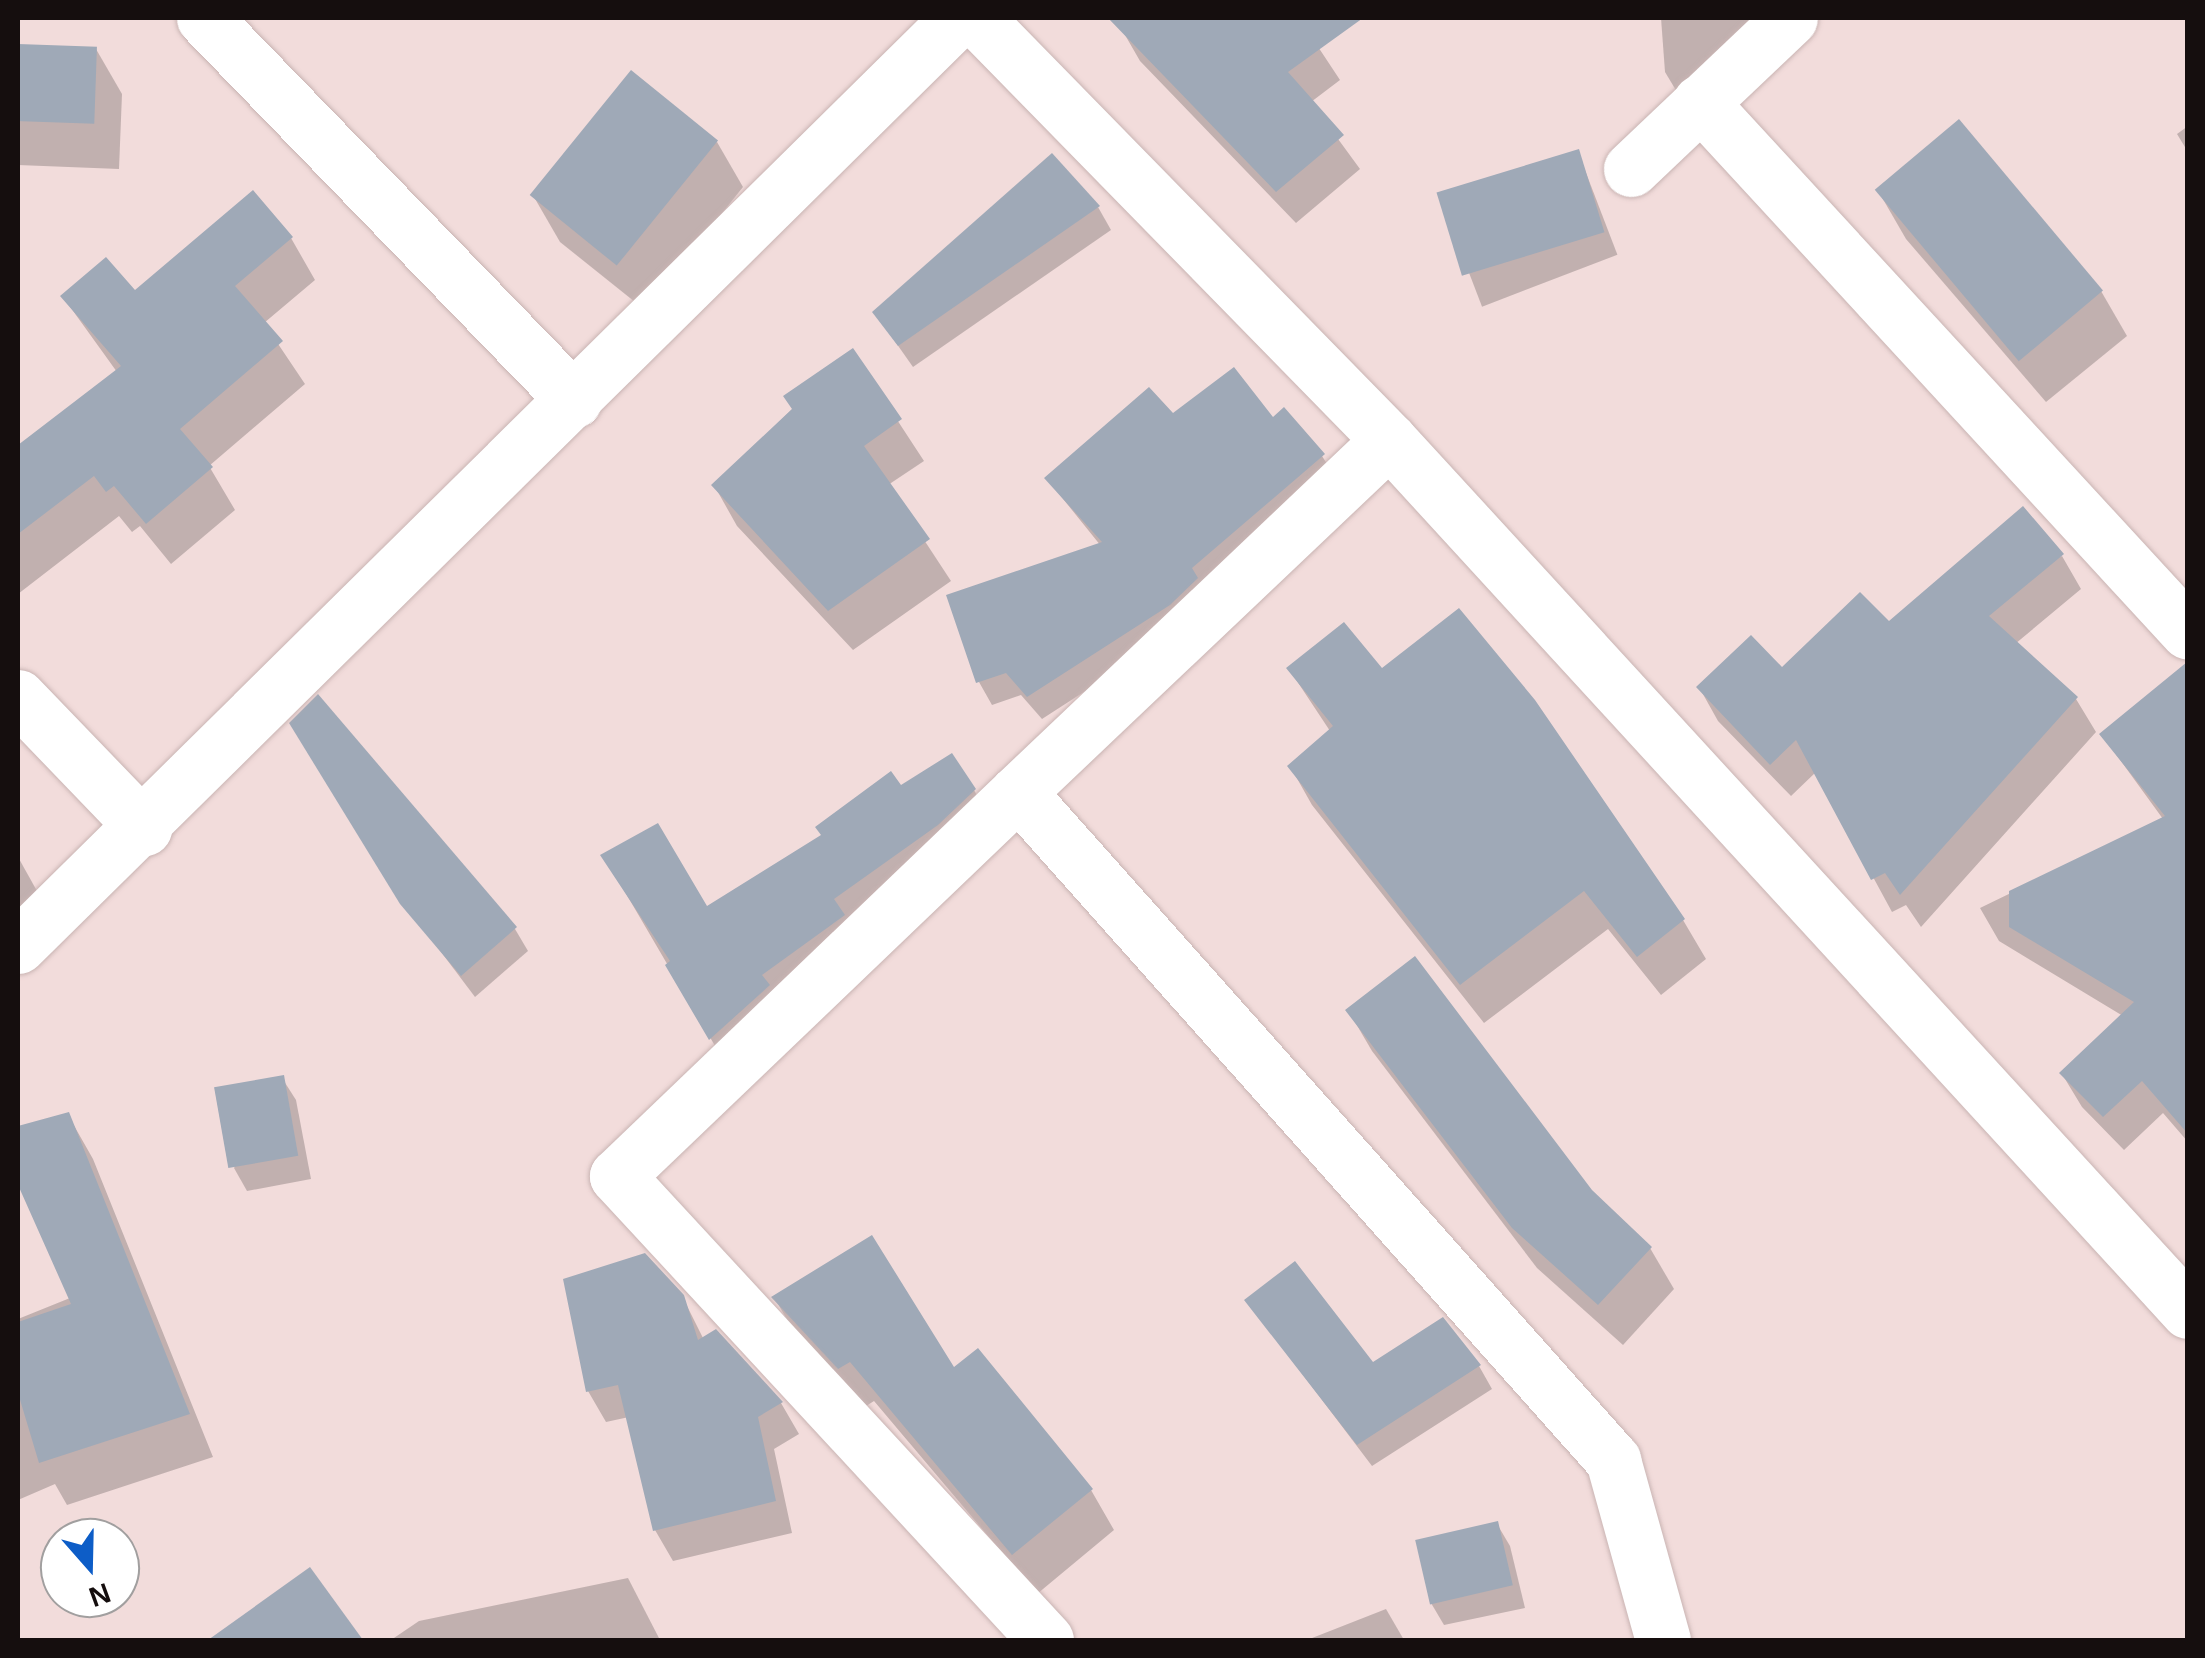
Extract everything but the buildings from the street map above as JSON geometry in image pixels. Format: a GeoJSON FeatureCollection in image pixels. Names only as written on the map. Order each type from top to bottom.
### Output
{"type":"FeatureCollection","features":[{"type":"Feature","properties":{"kind":"street"},"geometry":{"type":"LineString","coordinates":[[204,18],[574,400]]}},
{"type":"Feature","properties":{"kind":"street"},"geometry":{"type":"LineString","coordinates":[[18,946],[144,828],[958,18]]}},
{"type":"Feature","properties":{"kind":"street"},"geometry":{"type":"LineString","coordinates":[[976,18],[1389,440],[2188,1310]]}},
{"type":"Feature","properties":{"kind":"street"},"geometry":{"type":"LineString","coordinates":[[1632,169],[1790,18]]}},
{"type":"Feature","properties":{"kind":"street"},"geometry":{"type":"LineString","coordinates":[[1700,102],[2188,632]]}},
{"type":"Feature","properties":{"kind":"street"},"geometry":{"type":"LineString","coordinates":[[1046,1640],[617,1176],[1389,440]]}},
{"type":"Feature","properties":{"kind":"street"},"geometry":{"type":"LineString","coordinates":[[18,697],[144,828]]}},
{"type":"Feature","properties":{"kind":"street"},"geometry":{"type":"LineString","coordinates":[[1018,792],[1612,1460],[1663,1640]]}}]}
